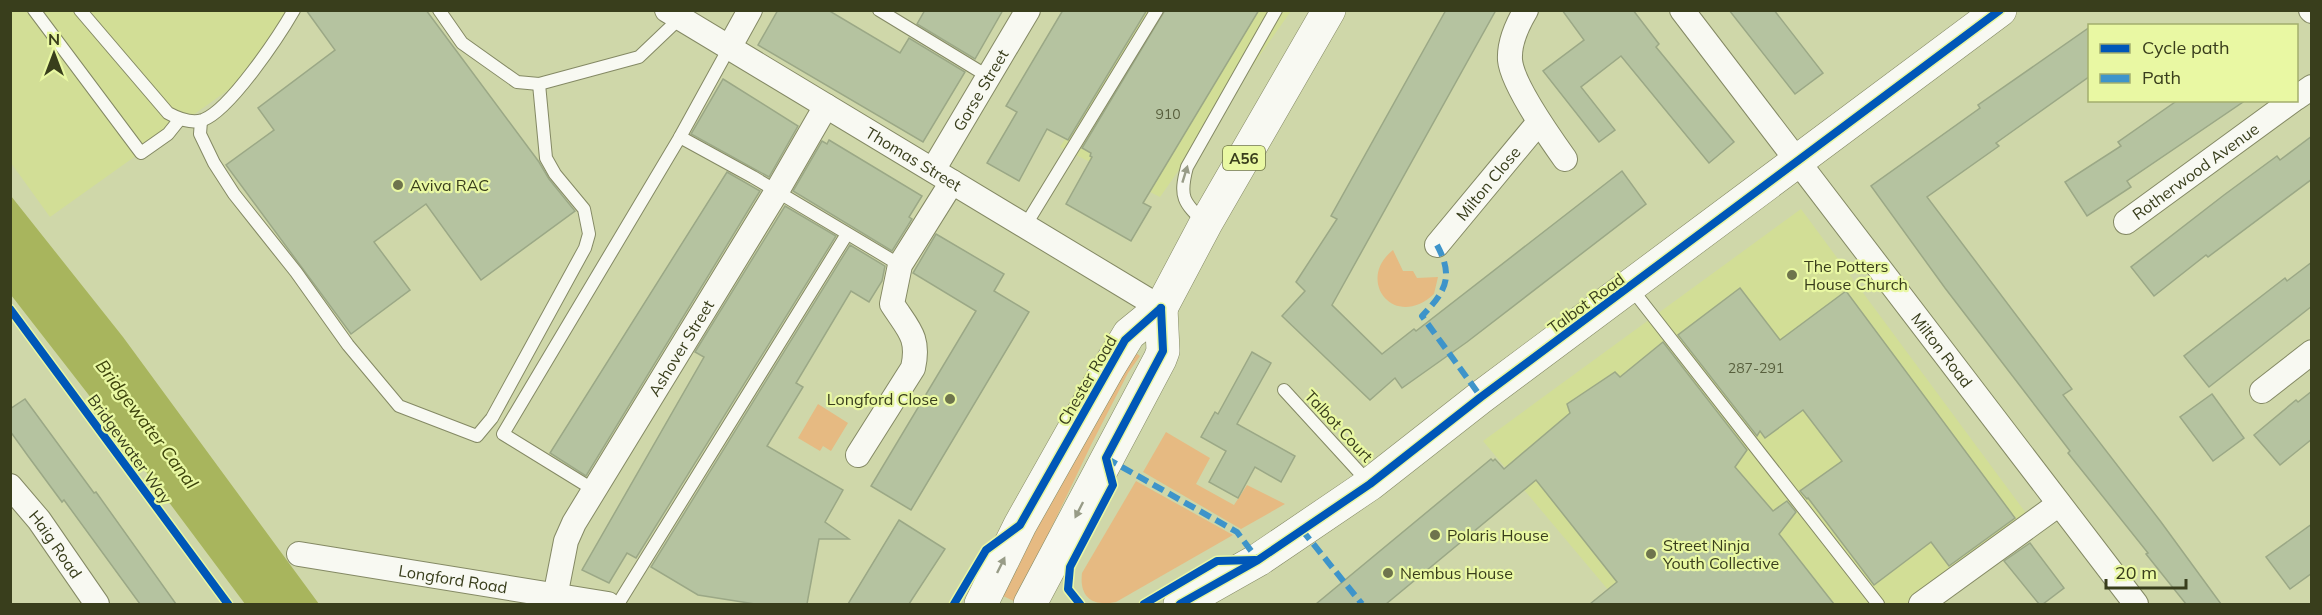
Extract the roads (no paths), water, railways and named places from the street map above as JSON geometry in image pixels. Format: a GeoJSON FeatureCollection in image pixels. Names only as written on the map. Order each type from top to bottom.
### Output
{"type":"FeatureCollection","features":[{"type":"Feature","properties":{"kind":"main road","name":"Chester Road"},"geometry":{"type":"LineString","coordinates":[[981,604],[1020,525],[1125,340],[1161,308],[1206,224],[1329,10]]}},
{"type":"Feature","properties":{"kind":"main road","name":"Talbot Road"},"geometry":{"type":"LineString","coordinates":[[1180,604],[1258,560],[1370,484],[1481,398],[2000,10]]}},
{"type":"Feature","properties":{"kind":"main road"},"geometry":{"type":"LineString","coordinates":[[1030,604],[1160,359],[1163,351],[1161,308]]}},
{"type":"Feature","properties":{"kind":"street"},"geometry":{"type":"LineString","coordinates":[[729,48],[750,10]]}},
{"type":"Feature","properties":{"kind":"street","name":"Gorse Street"},"geometry":{"type":"LineString","coordinates":[[942,176],[989,77],[1028,10]]}},
{"type":"Feature","properties":{"kind":"street"},"geometry":{"type":"LineString","coordinates":[[1526,10],[1518,24],[1511,46],[1510,61],[1539,122],[1565,159]]}},
{"type":"Feature","properties":{"kind":"street","name":"Milton Road"},"geometry":{"type":"LineString","coordinates":[[1682,10],[2136,604]]}},
{"type":"Feature","properties":{"kind":"street","name":"Thomas Street"},"geometry":{"type":"LineString","coordinates":[[674,14],[1161,308]]}},
{"type":"Feature","properties":{"kind":"street","name":"Rotherwood Avenue"},"geometry":{"type":"LineString","coordinates":[[2298,97],[2312,87]]}},
{"type":"Feature","properties":{"kind":"street","name":"Rotherwood Avenue"},"geometry":{"type":"LineString","coordinates":[[2126,222],[2291,102]]}},
{"type":"Feature","properties":{"kind":"street","name":"Ashover Street"},"geometry":{"type":"LineString","coordinates":[[552,601],[566,541],[574,523],[777,191],[826,106]]}},
{"type":"Feature","properties":{"kind":"street","name":"Milton Close"},"geometry":{"type":"LineString","coordinates":[[1437,245],[1539,122]]}},
{"type":"Feature","properties":{"kind":"street"},"geometry":{"type":"LineString","coordinates":[[858,455],[913,368],[915,342],[892,304],[900,265],[942,176]]}},
{"type":"Feature","properties":{"kind":"street"},"geometry":{"type":"LineString","coordinates":[[2262,391],[2312,352]]}},
{"type":"Feature","properties":{"kind":"street","name":"Haig Road"},"geometry":{"type":"LineString","coordinates":[[10,486],[39,520],[97,604]]}},
{"type":"Feature","properties":{"kind":"street"},"geometry":{"type":"LineString","coordinates":[[1921,604],[2059,504]]}},
{"type":"Feature","properties":{"kind":"street","name":"Longford Road"},"geometry":{"type":"LineString","coordinates":[[299,554],[552,601],[608,604]]}},
{"type":"Feature","properties":{"kind":"lane"},"geometry":{"type":"LineString","coordinates":[[34,10],[141,153],[168,134],[180,119]]}},
{"type":"Feature","properties":{"kind":"lane"},"geometry":{"type":"LineString","coordinates":[[80,10],[168,113],[180,119],[201,121],[212,115],[240,87],[280,34],[294,10]]}},
{"type":"Feature","properties":{"kind":"lane"},"geometry":{"type":"LineString","coordinates":[[439,10],[462,43],[517,82],[539,84],[639,57],[674,14]]}},
{"type":"Feature","properties":{"kind":"lane"},"geometry":{"type":"LineString","coordinates":[[1025,226],[1157,10]]}},
{"type":"Feature","properties":{"kind":"lane"},"geometry":{"type":"LineString","coordinates":[[1206,224],[1187,206],[1181,186],[1187,167],[1276,10]]}},
{"type":"Feature","properties":{"kind":"lane"},"geometry":{"type":"LineString","coordinates":[[883,11],[989,77]]}},
{"type":"Feature","properties":{"kind":"lane"},"geometry":{"type":"LineString","coordinates":[[594,490],[503,434],[680,137],[729,48]]}},
{"type":"Feature","properties":{"kind":"lane"},"geometry":{"type":"LineString","coordinates":[[201,121],[200,134],[214,163],[234,194],[296,272],[348,345],[399,406],[477,436],[492,418],[585,248],[589,234],[584,209],[555,174],[546,158],[539,84]]}},
{"type":"Feature","properties":{"kind":"lane"},"geometry":{"type":"LineString","coordinates":[[680,137],[777,191],[900,265]]}},
{"type":"Feature","properties":{"kind":"lane"},"geometry":{"type":"LineString","coordinates":[[618,604],[847,234]]}},
{"type":"Feature","properties":{"kind":"lane"},"geometry":{"type":"LineString","coordinates":[[1630,287],[1878,604]]}},
{"type":"Feature","properties":{"kind":"lane","name":"Talbot Court"},"geometry":{"type":"LineString","coordinates":[[1284,390],[1370,484]]}},
{"type":"Feature","properties":{"kind":"water","name":"Bridgewater Canal"},"geometry":{"type":"Polygon","coordinates":[[[11,196],[123,337],[319,604],[245,604],[11,295],[11,196]]]}},
{"type":"Feature","properties":{"kind":"place","name":"Aviva RAC"},"geometry":{"type":"Point","coordinates":[398,185]}},
{"type":"Feature","properties":{"kind":"place","name":"The Potters House Church"},"geometry":{"type":"Point","coordinates":[1792,275]}},
{"type":"Feature","properties":{"kind":"place","name":"Longford Close"},"geometry":{"type":"Point","coordinates":[950,399]}},
{"type":"Feature","properties":{"kind":"place","name":"Polaris House"},"geometry":{"type":"Point","coordinates":[1435,535]}},
{"type":"Feature","properties":{"kind":"place","name":"Street Ninja Youth Collective"},"geometry":{"type":"Point","coordinates":[1651,554]}},
{"type":"Feature","properties":{"kind":"place","name":"Nembus House"},"geometry":{"type":"Point","coordinates":[1388,573]}}]}
